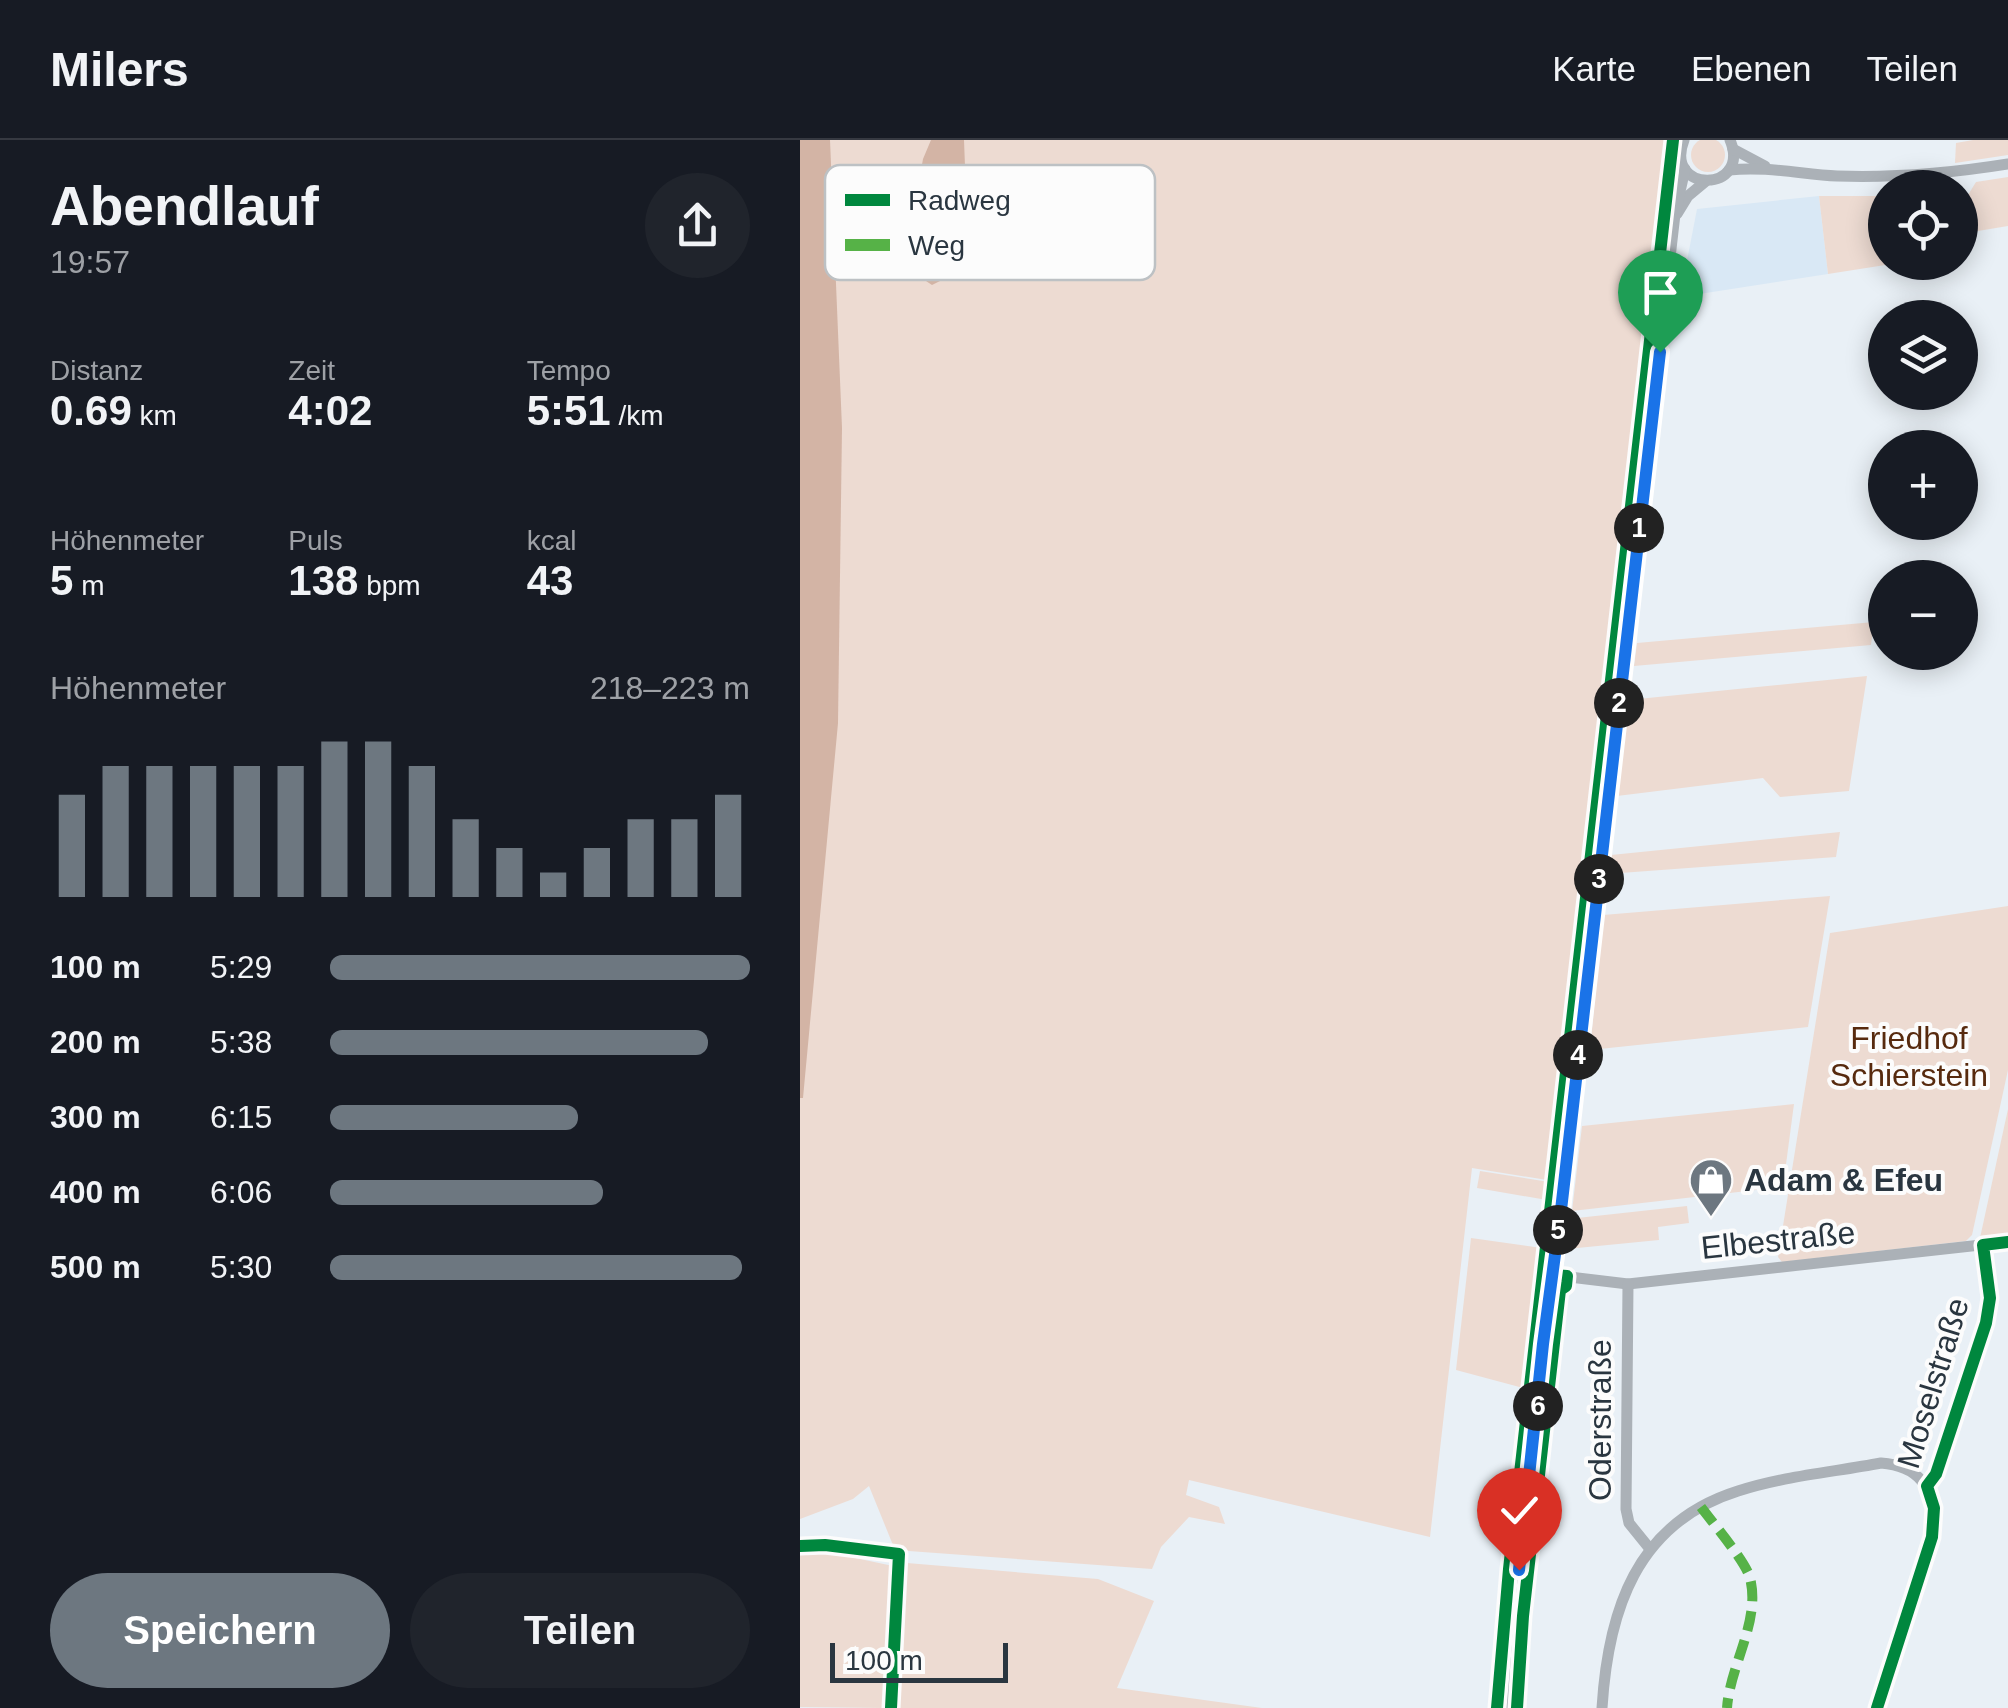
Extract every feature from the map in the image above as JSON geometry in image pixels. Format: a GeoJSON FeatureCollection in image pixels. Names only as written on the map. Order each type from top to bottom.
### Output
{"type":"FeatureCollection","features":[{"type":"Feature","properties":{"kind":"street"},"geometry":{"type":"LineString","coordinates":[[1684,140],[1680,158],[1685,170],[1706,181],[1729,170],[1779,169],[1867,176],[1946,173],[2008,164]]}},
{"type":"Feature","properties":{"kind":"street"},"geometry":{"type":"LineString","coordinates":[[1732,144],[1746,158],[1779,169]]}},
{"type":"Feature","properties":{"kind":"street"},"geometry":{"type":"LineString","coordinates":[[1729,170],[1732,144]]}},
{"type":"Feature","properties":{"kind":"street"},"geometry":{"type":"LineString","coordinates":[[1507,1708],[1542,1369],[1550,1330],[1549,1304],[1674,223],[1685,170]]}},
{"type":"Feature","properties":{"kind":"street"},"geometry":{"type":"LineString","coordinates":[[1674,223],[1688,196],[1706,181]]}},
{"type":"Feature","properties":{"kind":"street","name":"Elbestraße"},"geometry":{"type":"LineString","coordinates":[[1553,1274],[1628,1284],[2008,1242]]}},
{"type":"Feature","properties":{"kind":"street","name":"Moselstraße"},"geometry":{"type":"LineString","coordinates":[[1876,1708],[1932,1538],[1934,1508],[1928,1486],[1936,1474],[1986,1323],[1990,1298],[1983,1245]]}},
{"type":"Feature","properties":{"kind":"street","name":"Oderstraße"},"geometry":{"type":"LineString","coordinates":[[1628,1284],[1626,1509],[1629,1522],[1650,1549]]}},
{"type":"Feature","properties":{"kind":"street"},"geometry":{"type":"LineString","coordinates":[[1602,1708],[1613,1624],[1636,1570],[1664,1533],[1696,1509],[1749,1488],[1881,1463],[1912,1470],[1928,1486]]}},
{"type":"Feature","properties":{"kind":"street"},"geometry":{"type":"LineString","coordinates":[[800,1546],[899,1554],[892,1708]]}},
{"type":"Feature","properties":{"kind":"shaded area"},"geometry":{"type":"Polygon","coordinates":[[[800,140],[830,140],[831,165],[825,165],[825,280],[836,280],[842,428],[838,723],[800,1098],[800,140]]]}},
{"type":"Feature","properties":{"kind":"shaded area"},"geometry":{"type":"Polygon","coordinates":[[[931,140],[964,140],[965,165],[922,165],[931,140]]]}},
{"type":"Feature","properties":{"kind":"shaded area"},"geometry":{"type":"Polygon","coordinates":[[[1819,196],[1828,274],[1680,297],[1697,209],[1819,196]]]}},
{"type":"Feature","properties":{"kind":"green space"},"geometry":{"type":"Polygon","coordinates":[[[1708,138],[1720,143],[1725,155],[1720,167],[1708,172],[1696,167],[1691,155],[1696,143],[1708,138]]]}},
{"type":"Feature","properties":{"kind":"green space"},"geometry":{"type":"Polygon","coordinates":[[[800,140],[1667,140],[1547,1180],[1472,1168],[1430,1537],[1189,1480],[1186,1495],[1219,1507],[1225,1524],[1189,1517],[1161,1547],[1152,1569],[895,1550],[869,1486],[853,1499],[800,1519],[800,140]]]}},
{"type":"Feature","properties":{"kind":"green space"},"geometry":{"type":"Polygon","coordinates":[[[2008,140],[2008,155],[1955,163],[1956,143],[2008,140]]]}},
{"type":"Feature","properties":{"kind":"green space"},"geometry":{"type":"Polygon","coordinates":[[[2008,177],[2008,226],[1978,231],[1978,182],[2008,177]]]}},
{"type":"Feature","properties":{"kind":"green space"},"geometry":{"type":"Polygon","coordinates":[[[1819,196],[1868,196],[1868,268],[1828,274],[1819,196]]]}},
{"type":"Feature","properties":{"kind":"green space"},"geometry":{"type":"Polygon","coordinates":[[[1868,623],[1868,645],[1634,666],[1637,643],[1868,623]]]}},
{"type":"Feature","properties":{"kind":"green space"},"geometry":{"type":"Polygon","coordinates":[[[1867,676],[1849,791],[1780,797],[1763,778],[1617,796],[1628,700],[1867,676]]]}},
{"type":"Feature","properties":{"kind":"green space"},"geometry":{"type":"Polygon","coordinates":[[[1840,832],[1836,857],[1607,874],[1611,855],[1840,832]]]}},
{"type":"Feature","properties":{"kind":"green space"},"geometry":{"type":"Polygon","coordinates":[[[1830,896],[1808,1027],[1590,1050],[1603,915],[1830,896]]]}},
{"type":"Feature","properties":{"kind":"green space","name":"Friedhof Schierstein"},"geometry":{"type":"Polygon","coordinates":[[[2008,906],[2008,1070],[1972,1235],[1966,1241],[1782,1262],[1778,1257],[1830,933],[2008,906]]]}},
{"type":"Feature","properties":{"kind":"green space"},"geometry":{"type":"Polygon","coordinates":[[[1794,1104],[1783,1187],[1572,1211],[1582,1126],[1794,1104]]]}},
{"type":"Feature","properties":{"kind":"green space"},"geometry":{"type":"Polygon","coordinates":[[[2008,1109],[2008,1235],[1980,1238],[2008,1109]]]}},
{"type":"Feature","properties":{"kind":"green space"},"geometry":{"type":"Polygon","coordinates":[[[1480,1171],[1549,1182],[1547,1200],[1477,1188],[1480,1171]]]}},
{"type":"Feature","properties":{"kind":"green space"},"geometry":{"type":"Polygon","coordinates":[[[1687,1206],[1689,1223],[1658,1227],[1659,1240],[1567,1249],[1568,1219],[1687,1206]]]}},
{"type":"Feature","properties":{"kind":"green space"},"geometry":{"type":"Polygon","coordinates":[[[1471,1238],[1542,1248],[1527,1389],[1456,1370],[1471,1238]]]}},
{"type":"Feature","properties":{"kind":"green space"},"geometry":{"type":"Polygon","coordinates":[[[812,1553],[893,1566],[885,1708],[800,1707],[800,1555],[812,1553]]]}},
{"type":"Feature","properties":{"kind":"green space"},"geometry":{"type":"Polygon","coordinates":[[[907,1563],[1098,1579],[1154,1601],[1117,1688],[1262,1708],[899,1708],[907,1563]]]}},
{"type":"Feature","properties":{"kind":"marked path"},"geometry":{"type":"LineString","coordinates":[[1701,1507],[1750,1578],[1748,1627],[1727,1708]]}},
{"type":"Feature","properties":{"kind":"cycle path"},"geometry":{"type":"LineString","coordinates":[[1497,1708],[1509,1569],[1673,140]]}},
{"type":"Feature","properties":{"kind":"cycle path"},"geometry":{"type":"LineString","coordinates":[[1877,1708],[1932,1537],[1934,1508],[1927,1486],[1936,1474],[1986,1323],[1990,1298],[1983,1245],[2008,1242]]}},
{"type":"Feature","properties":{"kind":"cycle path"},"geometry":{"type":"LineString","coordinates":[[1517,1708],[1523,1616],[1560,1290],[1566,1286],[1567,1276],[1553,1275],[1556,1250]]}},
{"type":"Feature","properties":{"kind":"cycle path"},"geometry":{"type":"LineString","coordinates":[[800,1546],[825,1545],[899,1554],[891,1708]]}},
{"type":"Feature","properties":{"kind":"place","name":"Adam & Efeu"},"geometry":{"type":"Point","coordinates":[1711,1218]}},
{"type":"Feature","properties":{"kind":"route"},"geometry":{"type":"LineString","coordinates":[[1519,1570],[1660,352]]}}]}
